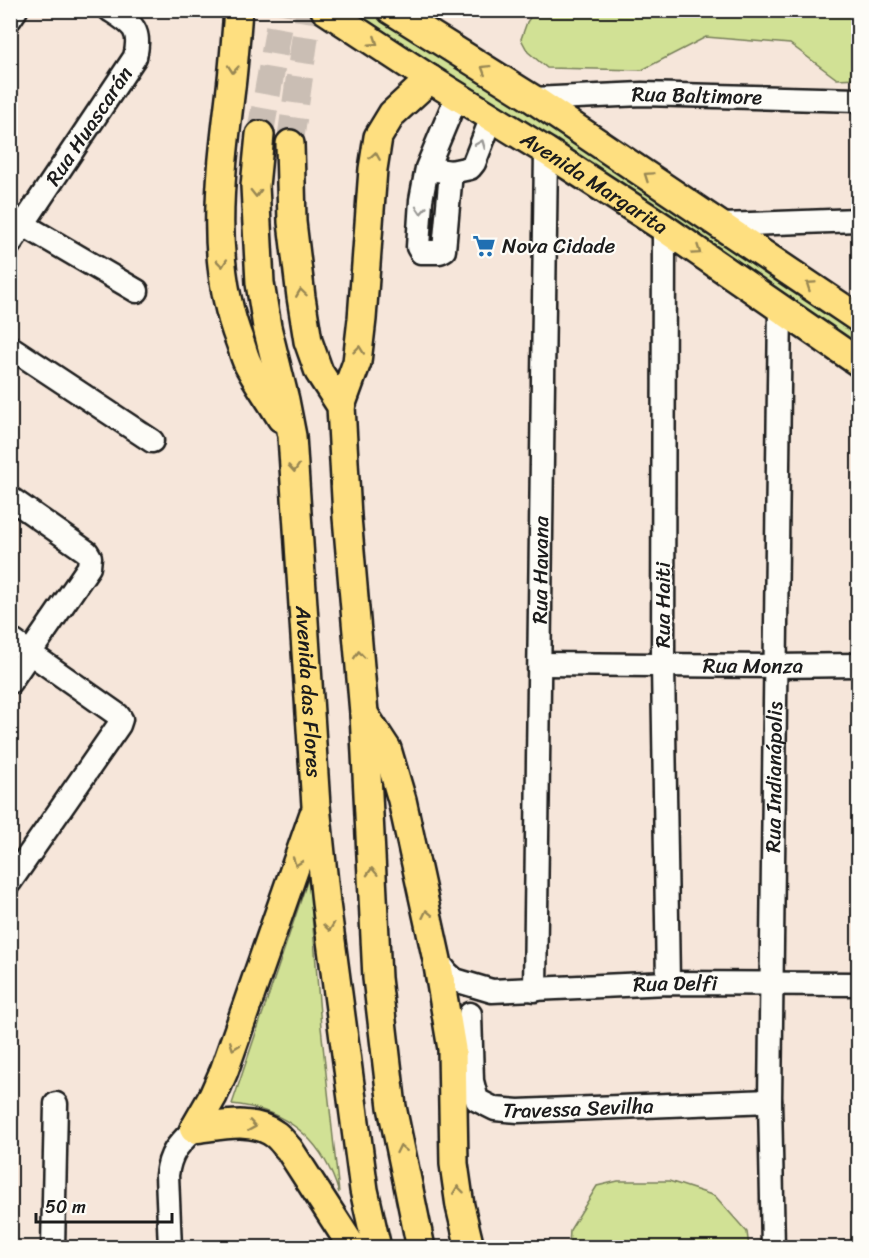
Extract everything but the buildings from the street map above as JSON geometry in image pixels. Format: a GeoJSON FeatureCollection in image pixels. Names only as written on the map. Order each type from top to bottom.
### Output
{"type":"FeatureCollection","features":[{"type":"Feature","properties":{"kind":"main road"},"geometry":{"type":"LineString","coordinates":[[238,10],[220,195],[224,280],[228,305],[249,366],[292,436]]}},
{"type":"Feature","properties":{"kind":"main road","name":"Avenida Margarita"},"geometry":{"type":"LineString","coordinates":[[326,10],[664,228],[858,362]]}},
{"type":"Feature","properties":{"kind":"main road","name":"Avenida Margarita"},"geometry":{"type":"LineString","coordinates":[[391,10],[533,99],[858,318]]}},
{"type":"Feature","properties":{"kind":"main road"},"geometry":{"type":"LineString","coordinates":[[421,1248],[392,1107],[377,978],[364,713],[347,517],[341,405],[357,362],[373,169],[378,137],[392,114],[430,79]]}},
{"type":"Feature","properties":{"kind":"main road","name":"Avenida das Flores"},"geometry":{"type":"LineString","coordinates":[[260,135],[255,186],[260,283],[267,327],[292,436],[316,806],[326,903],[364,1190],[377,1248]]}},
{"type":"Feature","properties":{"kind":"main road"},"geometry":{"type":"LineString","coordinates":[[290,144],[292,222],[308,341],[319,372],[341,405]]}},
{"type":"Feature","properties":{"kind":"main road"},"geometry":{"type":"LineString","coordinates":[[364,713],[387,749],[396,779],[437,960],[452,1049],[454,1164],[460,1206],[470,1248]]}},
{"type":"Feature","properties":{"kind":"main road"},"geometry":{"type":"LineString","coordinates":[[194,1129],[224,1071],[316,806]]}},
{"type":"Feature","properties":{"kind":"main road"},"geometry":{"type":"LineString","coordinates":[[194,1129],[237,1124],[261,1126],[276,1135],[289,1149],[353,1248]]}},
{"type":"Feature","properties":{"kind":"street"},"geometry":{"type":"LineString","coordinates":[[10,19],[16,10]]}},
{"type":"Feature","properties":{"kind":"street","name":"Rua Huascarán"},"geometry":{"type":"LineString","coordinates":[[14,229],[135,57],[138,36],[133,27],[110,10]]}},
{"type":"Feature","properties":{"kind":"street","name":"Rua Baltimore"},"geometry":{"type":"LineString","coordinates":[[533,99],[642,93],[858,100]]}},
{"type":"Feature","properties":{"kind":"street"},"geometry":{"type":"LineString","coordinates":[[451,172],[444,250],[421,252],[418,247],[421,200],[427,168],[457,96]]}},
{"type":"Feature","properties":{"kind":"street"},"geometry":{"type":"LineString","coordinates":[[427,168],[451,172],[470,168],[492,117]]}},
{"type":"Feature","properties":{"kind":"street","name":"Rua Havana"},"geometry":{"type":"LineString","coordinates":[[535,990],[546,151]]}},
{"type":"Feature","properties":{"kind":"street"},"geometry":{"type":"LineString","coordinates":[[723,225],[858,220]]}},
{"type":"Feature","properties":{"kind":"street","name":"Rua Haiti"},"geometry":{"type":"LineString","coordinates":[[664,228],[663,665],[668,982]]}},
{"type":"Feature","properties":{"kind":"street"},"geometry":{"type":"LineString","coordinates":[[14,229],[137,291]]}},
{"type":"Feature","properties":{"kind":"street","name":"Rua Indianápolis"},"geometry":{"type":"LineString","coordinates":[[773,1248],[770,1101],[780,307]]}},
{"type":"Feature","properties":{"kind":"street"},"geometry":{"type":"LineString","coordinates":[[10,346],[152,441]]}},
{"type":"Feature","properties":{"kind":"street"},"geometry":{"type":"LineString","coordinates":[[10,498],[83,549],[90,557],[89,567],[10,682]]}},
{"type":"Feature","properties":{"kind":"street"},"geometry":{"type":"LineString","coordinates":[[10,639],[121,719],[10,882]]}},
{"type":"Feature","properties":{"kind":"street","name":"Rua Monza"},"geometry":{"type":"LineString","coordinates":[[540,664],[858,665]]}},
{"type":"Feature","properties":{"kind":"street","name":"Rua Delfi"},"geometry":{"type":"LineString","coordinates":[[437,960],[455,980],[492,991],[668,982],[858,984]]}},
{"type":"Feature","properties":{"kind":"street"},"geometry":{"type":"LineString","coordinates":[[452,1049],[470,1014],[492,991]]}},
{"type":"Feature","properties":{"kind":"street","name":"Travessa Sevilha"},"geometry":{"type":"LineString","coordinates":[[470,1014],[474,1090],[477,1101],[495,1109],[518,1111],[770,1101]]}},
{"type":"Feature","properties":{"kind":"street"},"geometry":{"type":"LineString","coordinates":[[53,1248],[56,1104]]}},
{"type":"Feature","properties":{"kind":"street"},"geometry":{"type":"LineString","coordinates":[[170,1248],[168,1165],[175,1148],[194,1129]]}},
{"type":"Feature","properties":{"kind":"green space"},"geometry":{"type":"Polygon","coordinates":[[[535,10],[858,11],[858,78],[837,79],[790,44],[706,37],[642,70],[547,68],[528,52],[521,39],[527,22],[535,10]]]}},
{"type":"Feature","properties":{"kind":"green space"},"geometry":{"type":"Polygon","coordinates":[[[354,11],[378,11],[858,331],[858,348],[354,11]]]}},
{"type":"Feature","properties":{"kind":"green space"},"geometry":{"type":"Polygon","coordinates":[[[309,876],[321,1027],[339,1193],[323,1158],[313,1143],[300,1131],[270,1113],[232,1104],[309,876]]]}},
{"type":"Feature","properties":{"kind":"green space"},"geometry":{"type":"Polygon","coordinates":[[[618,1181],[669,1181],[715,1196],[747,1232],[749,1247],[569,1247],[570,1230],[597,1186],[618,1181]]]}},
{"type":"Feature","properties":{"kind":"tunnel"},"geometry":{"type":"LineString","coordinates":[[260,135],[282,10]]}},
{"type":"Feature","properties":{"kind":"tunnel"},"geometry":{"type":"LineString","coordinates":[[290,144],[309,10]]}},
{"type":"Feature","properties":{"kind":"place","name":"Nova Cidade"},"geometry":{"type":"Point","coordinates":[484,246]}}]}
